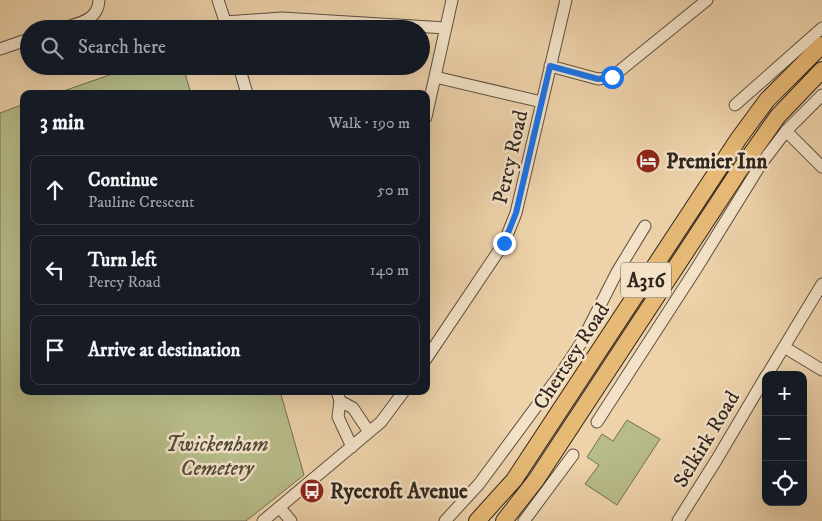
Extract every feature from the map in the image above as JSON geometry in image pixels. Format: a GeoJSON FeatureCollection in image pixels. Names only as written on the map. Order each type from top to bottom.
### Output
{"type":"FeatureCollection","features":[{"type":"Feature","properties":{"kind":"highway","name":"Chertsey Road"},"geometry":{"type":"LineString","coordinates":[[477,521],[514,480],[749,124],[767,100],[822,45]]}},
{"type":"Feature","properties":{"kind":"highway","name":"Chertsey Road"},"geometry":{"type":"LineString","coordinates":[[504,521],[536,480],[772,123],[822,70]]}},
{"type":"Feature","properties":{"kind":"street"},"geometry":{"type":"LineString","coordinates":[[87,20],[94,15],[98,8],[98,0]]}},
{"type":"Feature","properties":{"kind":"street"},"geometry":{"type":"LineString","coordinates":[[218,0],[224,20]]}},
{"type":"Feature","properties":{"kind":"street"},"geometry":{"type":"LineString","coordinates":[[430,99],[452,0]]}},
{"type":"Feature","properties":{"kind":"street","name":"Percy Road"},"geometry":{"type":"LineString","coordinates":[[430,353],[504,243],[511,229],[566,0]]}},
{"type":"Feature","properties":{"kind":"street"},"geometry":{"type":"LineString","coordinates":[[550,66],[598,79],[612,77],[707,0]]}},
{"type":"Feature","properties":{"kind":"street"},"geometry":{"type":"LineString","coordinates":[[266,20],[282,18],[315,20]]}},
{"type":"Feature","properties":{"kind":"street"},"geometry":{"type":"LineString","coordinates":[[430,27],[446,28]]}},
{"type":"Feature","properties":{"kind":"street"},"geometry":{"type":"LineString","coordinates":[[735,105],[822,28]]}},
{"type":"Feature","properties":{"kind":"street"},"geometry":{"type":"LineString","coordinates":[[1,45],[20,41]]}},
{"type":"Feature","properties":{"kind":"street"},"geometry":{"type":"LineString","coordinates":[[242,75],[246,90]]}},
{"type":"Feature","properties":{"kind":"street"},"geometry":{"type":"LineString","coordinates":[[435,77],[542,102]]}},
{"type":"Feature","properties":{"kind":"street"},"geometry":{"type":"LineString","coordinates":[[597,422],[696,269],[760,164],[786,131],[822,95]]}},
{"type":"Feature","properties":{"kind":"street"},"geometry":{"type":"LineString","coordinates":[[786,131],[822,167]]}},
{"type":"Feature","properties":{"kind":"street"},"geometry":{"type":"LineString","coordinates":[[445,521],[479,484],[561,373],[581,343],[618,272],[645,226]]}},
{"type":"Feature","properties":{"kind":"street","name":"Selkirk Road"},"geometry":{"type":"LineString","coordinates":[[769,371],[822,284]]}},
{"type":"Feature","properties":{"kind":"street"},"geometry":{"type":"LineString","coordinates":[[784,347],[822,370]]}},
{"type":"Feature","properties":{"kind":"street","name":"Selkirk Road"},"geometry":{"type":"LineString","coordinates":[[678,521],[718,459],[762,382]]}},
{"type":"Feature","properties":{"kind":"street"},"geometry":{"type":"LineString","coordinates":[[263,521],[381,422],[401,395]]}},
{"type":"Feature","properties":{"kind":"street"},"geometry":{"type":"LineString","coordinates":[[338,396],[353,408],[369,432]]}},
{"type":"Feature","properties":{"kind":"street"},"geometry":{"type":"LineString","coordinates":[[338,396],[338,417],[352,447]]}},
{"type":"Feature","properties":{"kind":"street"},"geometry":{"type":"LineString","coordinates":[[524,521],[572,455]]}},
{"type":"Feature","properties":{"kind":"street"},"geometry":{"type":"LineString","coordinates":[[280,508],[291,521]]}},
{"type":"Feature","properties":{"kind":"green space"},"geometry":{"type":"Polygon","coordinates":[[[109,75],[186,75],[190,90],[66,90],[109,75]]]}},
{"type":"Feature","properties":{"kind":"green space","name":"Twickenham Cemetery"},"geometry":{"type":"Polygon","coordinates":[[[20,106],[20,395],[281,395],[304,475],[246,521],[0,521],[0,113],[20,106]]]}},
{"type":"Feature","properties":{"kind":"green space"},"geometry":{"type":"Polygon","coordinates":[[[627,420],[660,439],[617,505],[585,484],[599,465],[587,457],[602,434],[613,441],[627,420]]]}},
{"type":"Feature","properties":{"kind":"place","name":"Premier Inn"},"geometry":{"type":"Point","coordinates":[648,161]}},
{"type":"Feature","properties":{"kind":"place","name":"Ryecroft Avenue"},"geometry":{"type":"Point","coordinates":[312,491]}},
{"type":"Feature","properties":{"kind":"route"},"geometry":{"type":"LineString","coordinates":[[504,243],[516,213],[550,66],[598,79],[612,77]]}}]}
